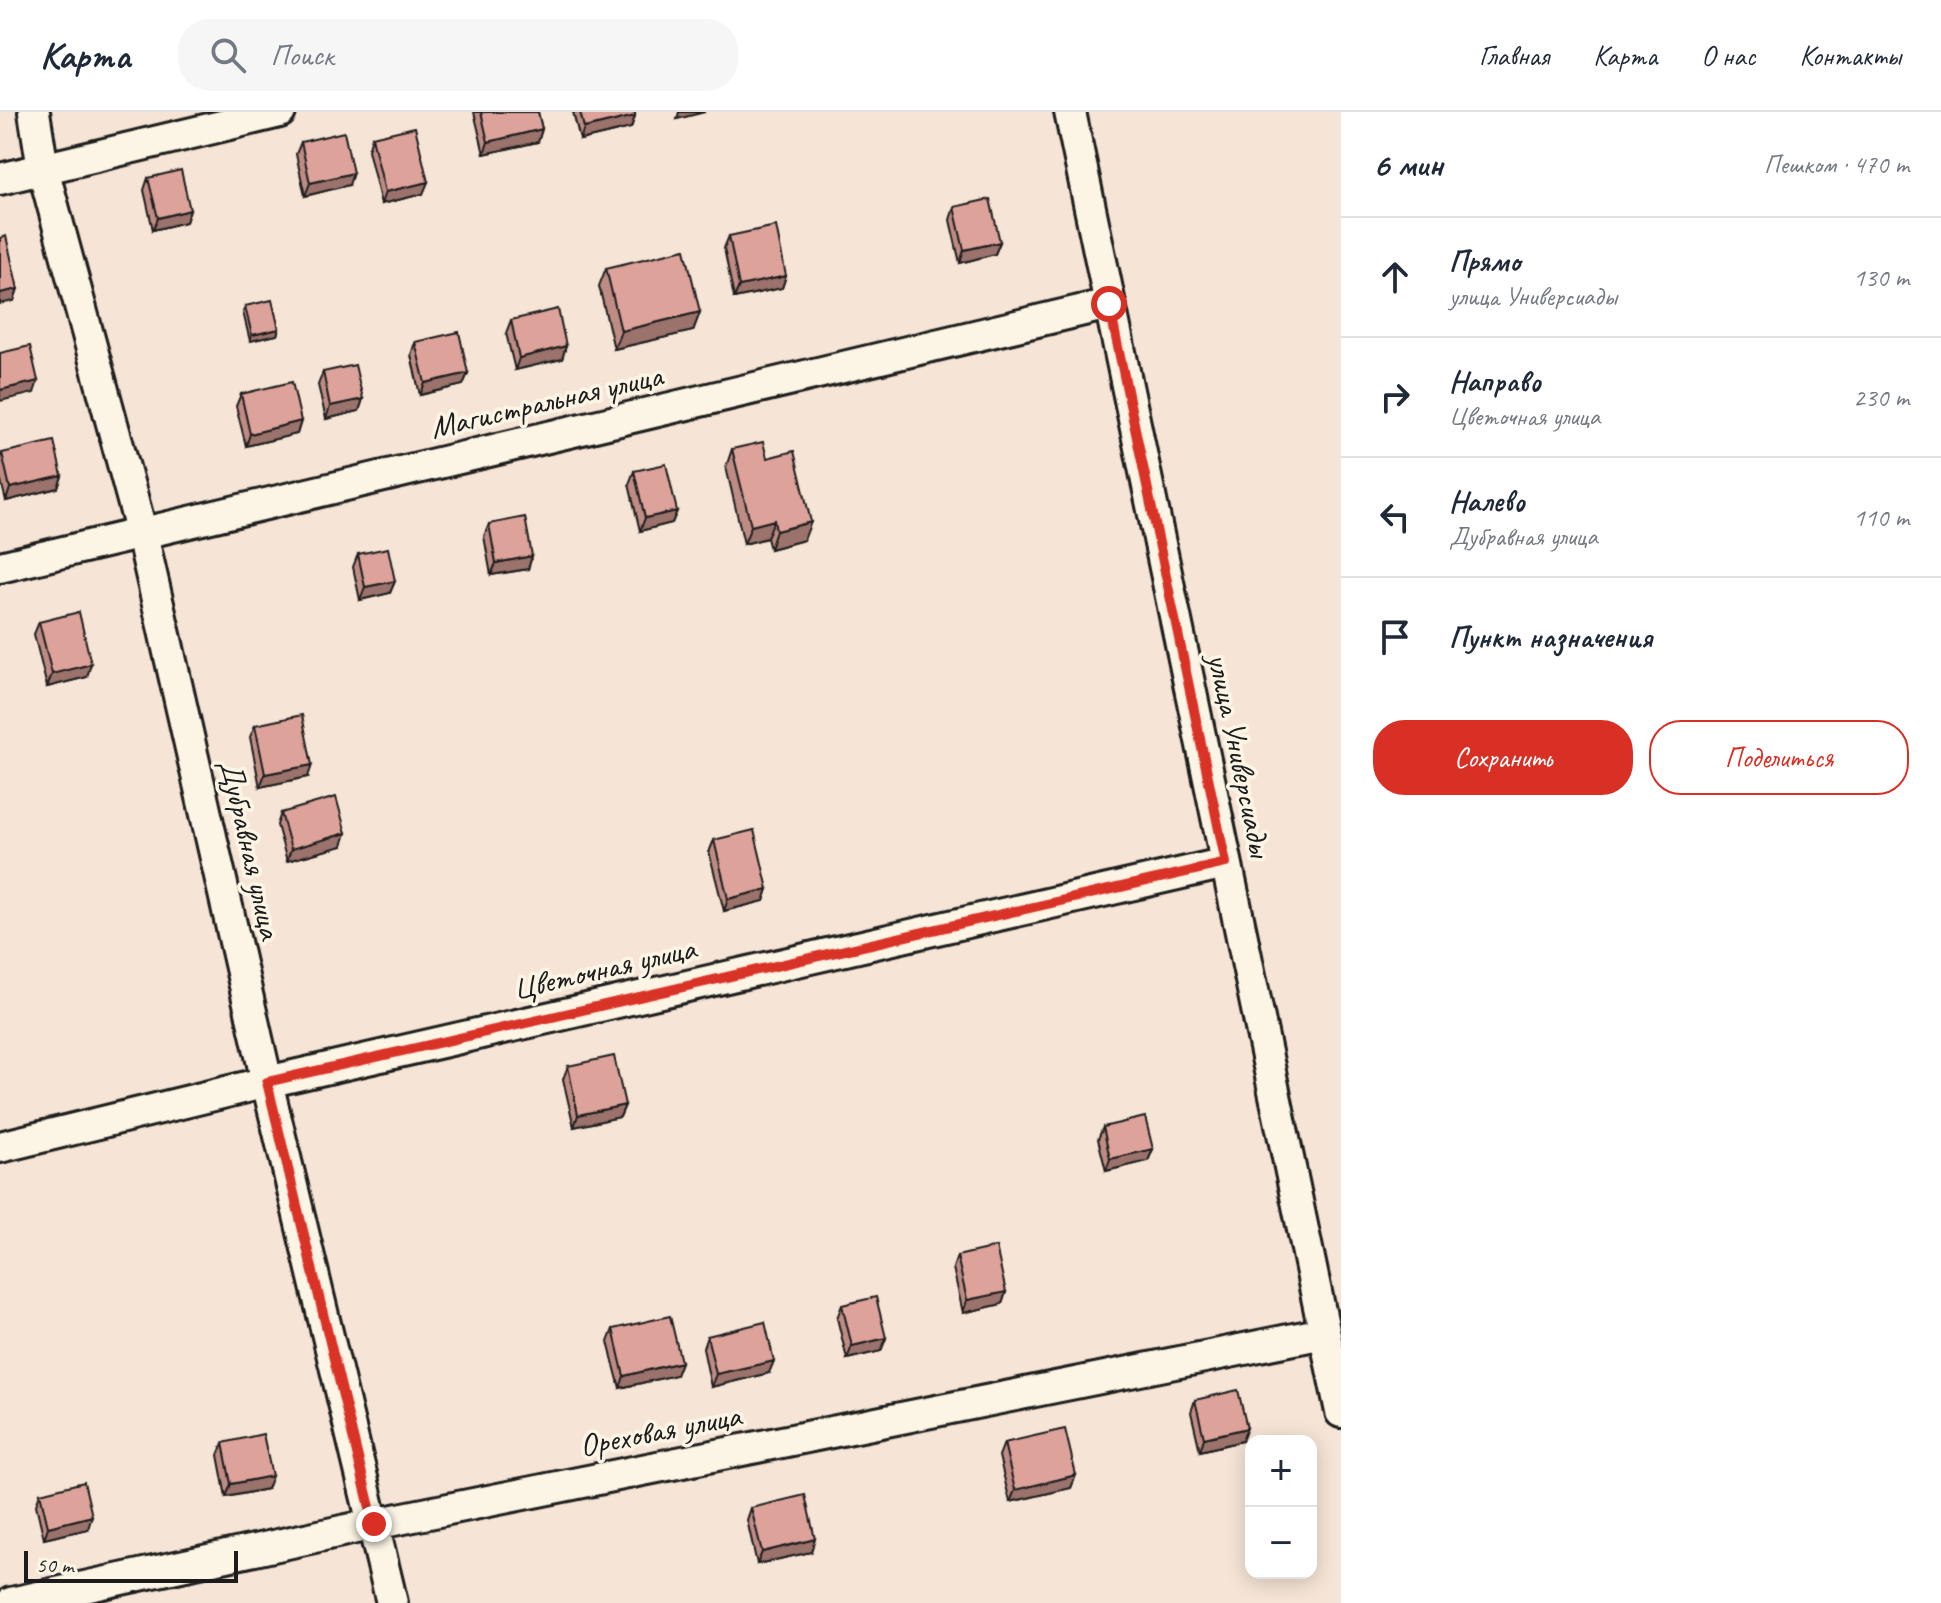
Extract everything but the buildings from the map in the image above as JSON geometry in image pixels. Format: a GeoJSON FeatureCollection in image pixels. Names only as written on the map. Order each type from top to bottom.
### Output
{"type":"FeatureCollection","features":[{"type":"Feature","properties":{"kind":"street","name":"Дубравная улица"},"geometry":{"type":"LineString","coordinates":[[34,112],[43,169],[142,534],[267,1082],[392,1603]]}},
{"type":"Feature","properties":{"kind":"street"},"geometry":{"type":"LineString","coordinates":[[0,179],[280,112]]}},
{"type":"Feature","properties":{"kind":"street","name":"улица Универсиады"},"geometry":{"type":"LineString","coordinates":[[1070,112],[1341,1412]]}},
{"type":"Feature","properties":{"kind":"street","name":"Магистральная улица"},"geometry":{"type":"LineString","coordinates":[[0,567],[1109,304]]}},
{"type":"Feature","properties":{"kind":"street","name":"Цветочная улица"},"geometry":{"type":"LineString","coordinates":[[0,1147],[267,1082],[1226,863]]}},
{"type":"Feature","properties":{"kind":"street","name":"Ореховая улица"},"geometry":{"type":"LineString","coordinates":[[11,1603],[374,1524],[1324,1333]]}},
{"type":"Feature","properties":{"kind":"route"},"geometry":{"type":"LineString","coordinates":[[374,1524],[267,1082],[1226,863],[1109,304]]}}]}
